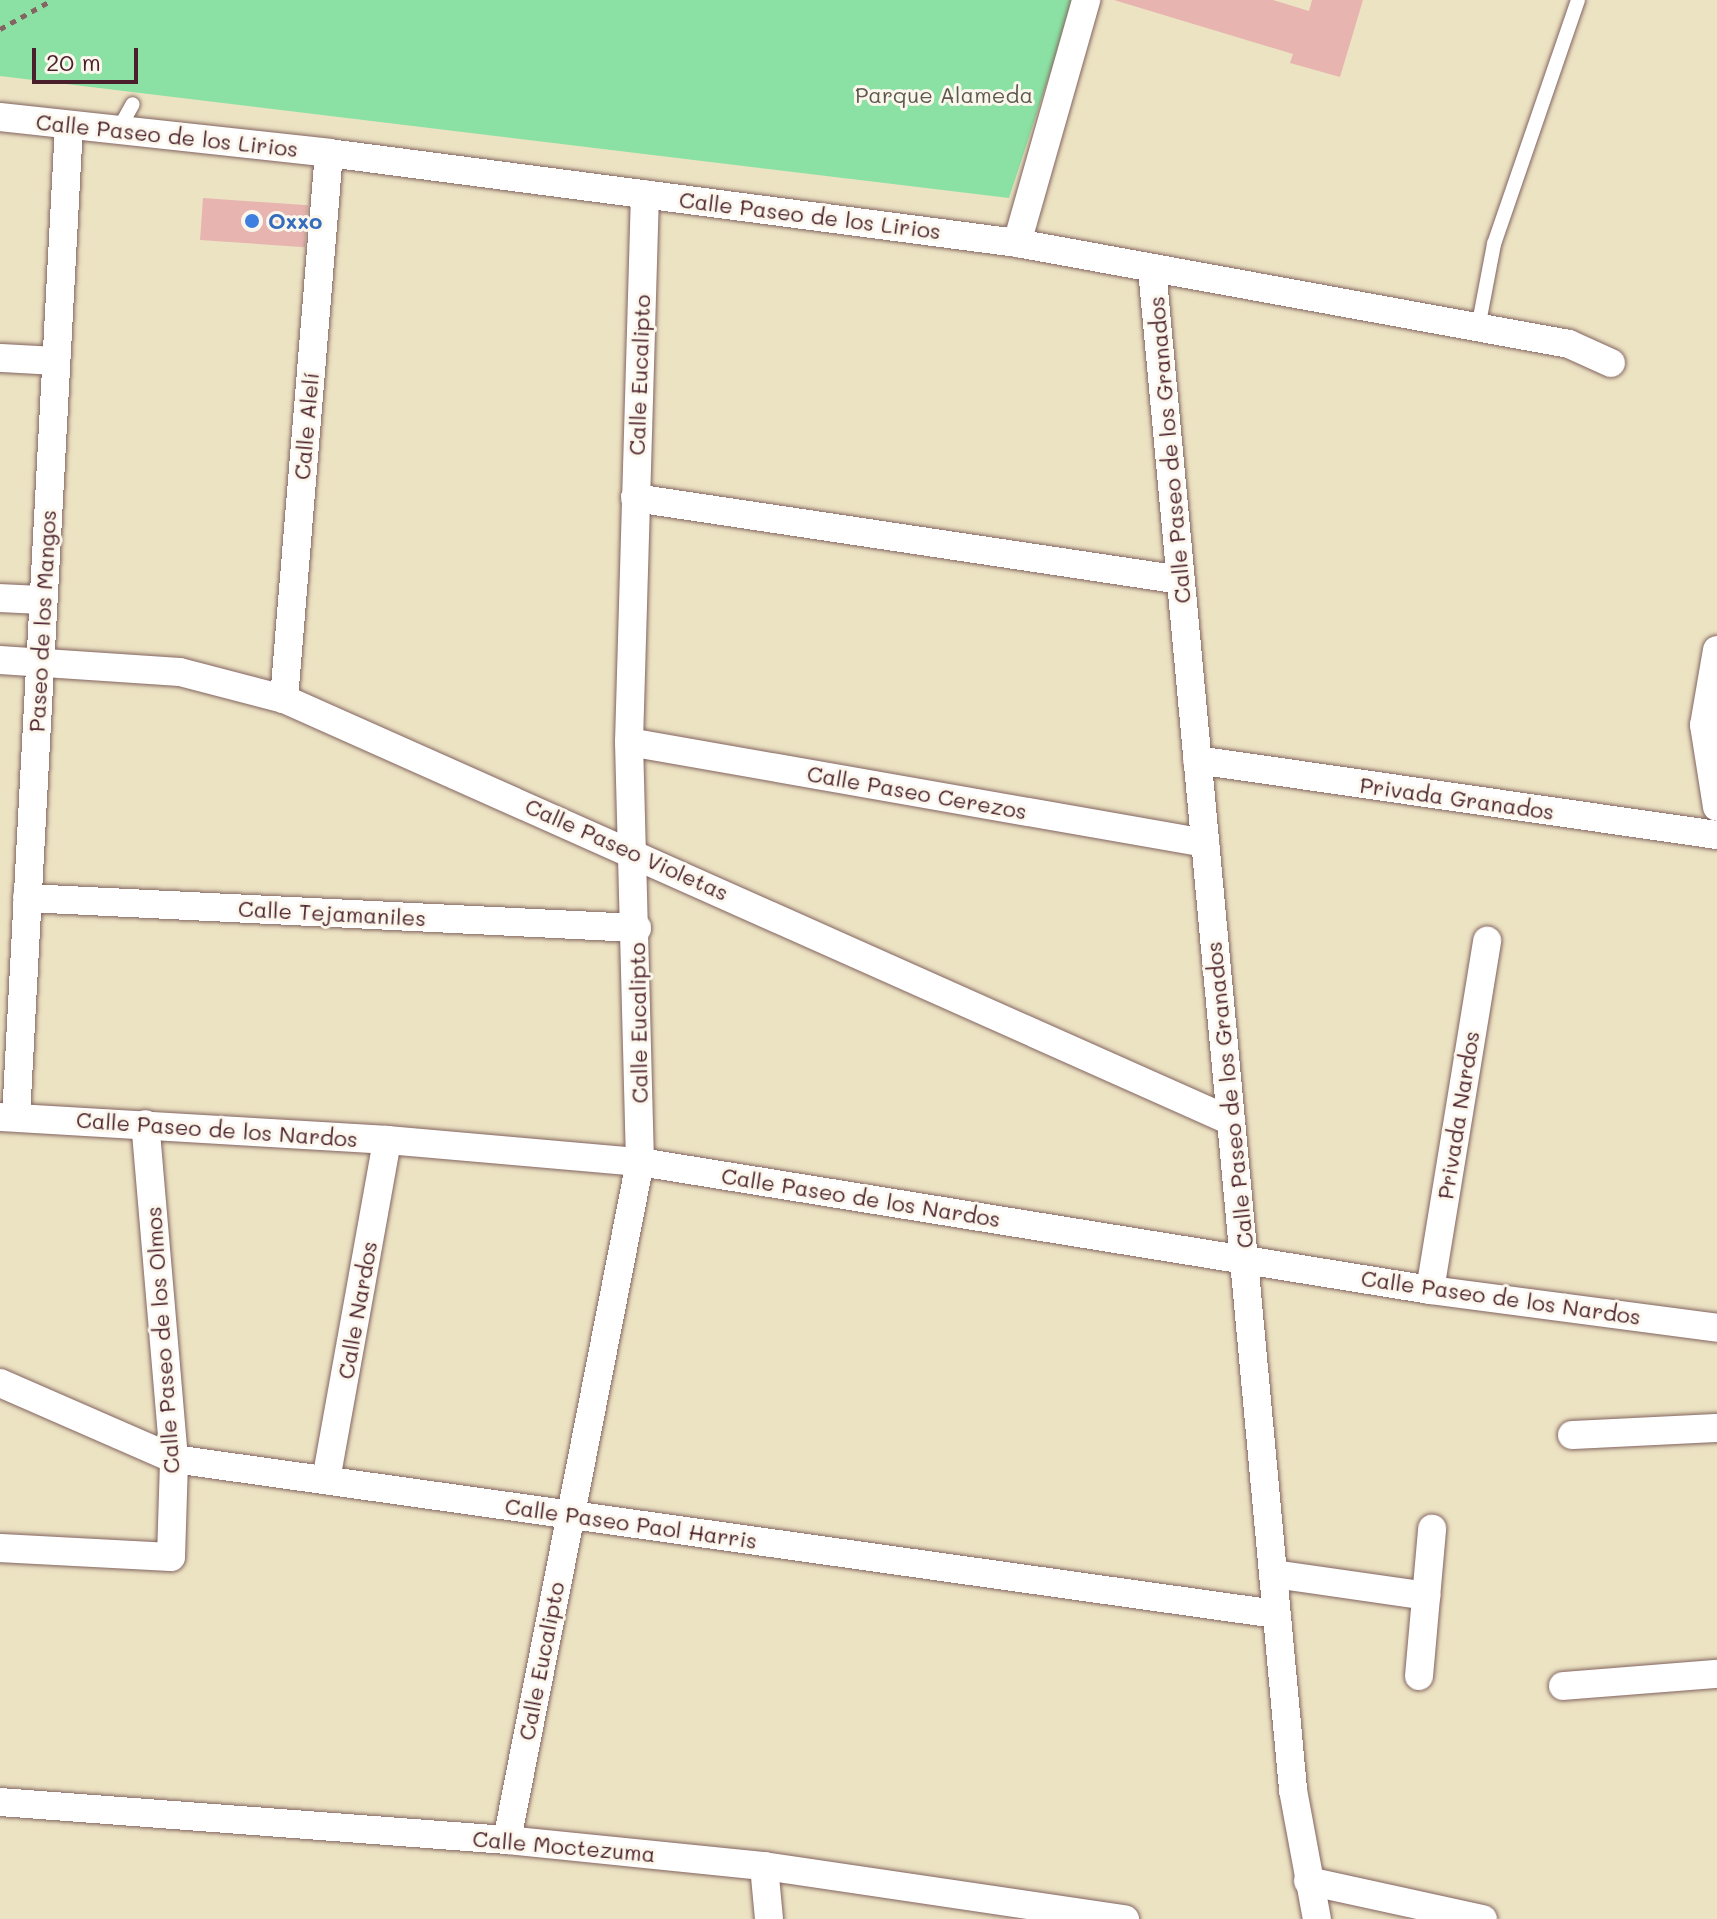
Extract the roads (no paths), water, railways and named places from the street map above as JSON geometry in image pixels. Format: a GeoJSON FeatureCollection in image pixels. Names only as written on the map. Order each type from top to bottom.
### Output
{"type":"FeatureCollection","features":[{"type":"Feature","properties":{"kind":"street"},"geometry":{"type":"LineString","coordinates":[[1017,243],[1086,0]]}},
{"type":"Feature","properties":{"kind":"street","name":"Calle Paseo de los Lirios"},"geometry":{"type":"LineString","coordinates":[[0,117],[69,125],[127,116],[329,153],[1017,243],[1569,344],[1611,363]]}},
{"type":"Feature","properties":{"kind":"street","name":"Paseo de los Mangos"},"geometry":{"type":"LineString","coordinates":[[8,1117],[27,898],[69,125]]}},
{"type":"Feature","properties":{"kind":"street","name":"Calle Alelí"},"geometry":{"type":"LineString","coordinates":[[284,699],[329,153]]}},
{"type":"Feature","properties":{"kind":"street","name":"Calle Eucalipto"},"geometry":{"type":"LineString","coordinates":[[507,1840],[640,1162],[637,928],[629,742],[645,194]]}},
{"type":"Feature","properties":{"kind":"street","name":"Calle Paseo de los Granados"},"geometry":{"type":"LineString","coordinates":[[1152,269],[1293,1790],[1317,1919]]}},
{"type":"Feature","properties":{"kind":"street"},"geometry":{"type":"LineString","coordinates":[[0,358],[56,361]]}},
{"type":"Feature","properties":{"kind":"street"},"geometry":{"type":"LineString","coordinates":[[635,498],[1181,580]]}},
{"type":"Feature","properties":{"kind":"street"},"geometry":{"type":"LineString","coordinates":[[0,598],[43,600]]}},
{"type":"Feature","properties":{"kind":"street"},"geometry":{"type":"LineString","coordinates":[[1717,650],[1704,725],[1717,807]]}},
{"type":"Feature","properties":{"kind":"street","name":"Calle Paseo Violetas"},"geometry":{"type":"LineString","coordinates":[[0,660],[180,672],[284,699],[634,851],[1231,1121]]}},
{"type":"Feature","properties":{"kind":"street","name":"Calle Paseo Cerezos"},"geometry":{"type":"LineString","coordinates":[[629,742],[1205,843]]}},
{"type":"Feature","properties":{"kind":"street","name":"Privada Granados"},"geometry":{"type":"LineString","coordinates":[[1197,760],[1717,835]]}},
{"type":"Feature","properties":{"kind":"street","name":"Calle Tejamaniles"},"geometry":{"type":"LineString","coordinates":[[27,898],[637,928]]}},
{"type":"Feature","properties":{"kind":"street","name":"Privada Nardos"},"geometry":{"type":"LineString","coordinates":[[1430,1290],[1487,941]]}},
{"type":"Feature","properties":{"kind":"street","name":"Calle Paseo de los Nardos"},"geometry":{"type":"LineString","coordinates":[[8,1117],[387,1140],[640,1162],[1245,1257],[1430,1290],[1717,1328]]}},
{"type":"Feature","properties":{"kind":"street","name":"Calle Paseo de los Olmos"},"geometry":{"type":"LineString","coordinates":[[0,1548],[171,1557],[174,1459],[145,1124]]}},
{"type":"Feature","properties":{"kind":"street","name":"Calle Nardos"},"geometry":{"type":"LineString","coordinates":[[326,1480],[387,1140]]}},
{"type":"Feature","properties":{"kind":"street","name":"Calle Paseo Paol Harris"},"geometry":{"type":"LineString","coordinates":[[0,1383],[174,1459],[1276,1614]]}},
{"type":"Feature","properties":{"kind":"street"},"geometry":{"type":"LineString","coordinates":[[1572,1435],[1717,1428]]}},
{"type":"Feature","properties":{"kind":"street"},"geometry":{"type":"LineString","coordinates":[[1419,1676],[1432,1529]]}},
{"type":"Feature","properties":{"kind":"street"},"geometry":{"type":"LineString","coordinates":[[1274,1574],[1426,1596]]}},
{"type":"Feature","properties":{"kind":"street"},"geometry":{"type":"LineString","coordinates":[[1563,1686],[1717,1674]]}},
{"type":"Feature","properties":{"kind":"street","name":"Calle Moctezuma"},"geometry":{"type":"LineString","coordinates":[[0,1802],[507,1840],[764,1866],[1125,1919]]}},
{"type":"Feature","properties":{"kind":"street"},"geometry":{"type":"LineString","coordinates":[[764,1866],[769,1919]]}},
{"type":"Feature","properties":{"kind":"street"},"geometry":{"type":"LineString","coordinates":[[1308,1881],[1483,1919]]}},
{"type":"Feature","properties":{"kind":"lane"},"geometry":{"type":"LineString","coordinates":[[1478,328],[1494,244],[1578,0]]}},
{"type":"Feature","properties":{"kind":"place","name":"Oxxo"},"geometry":{"type":"Point","coordinates":[252,221]}},
{"type":"Feature","properties":{"kind":"park label","name":"Parque Alameda"},"geometry":{"type":"Point","coordinates":[944,95]}}]}
